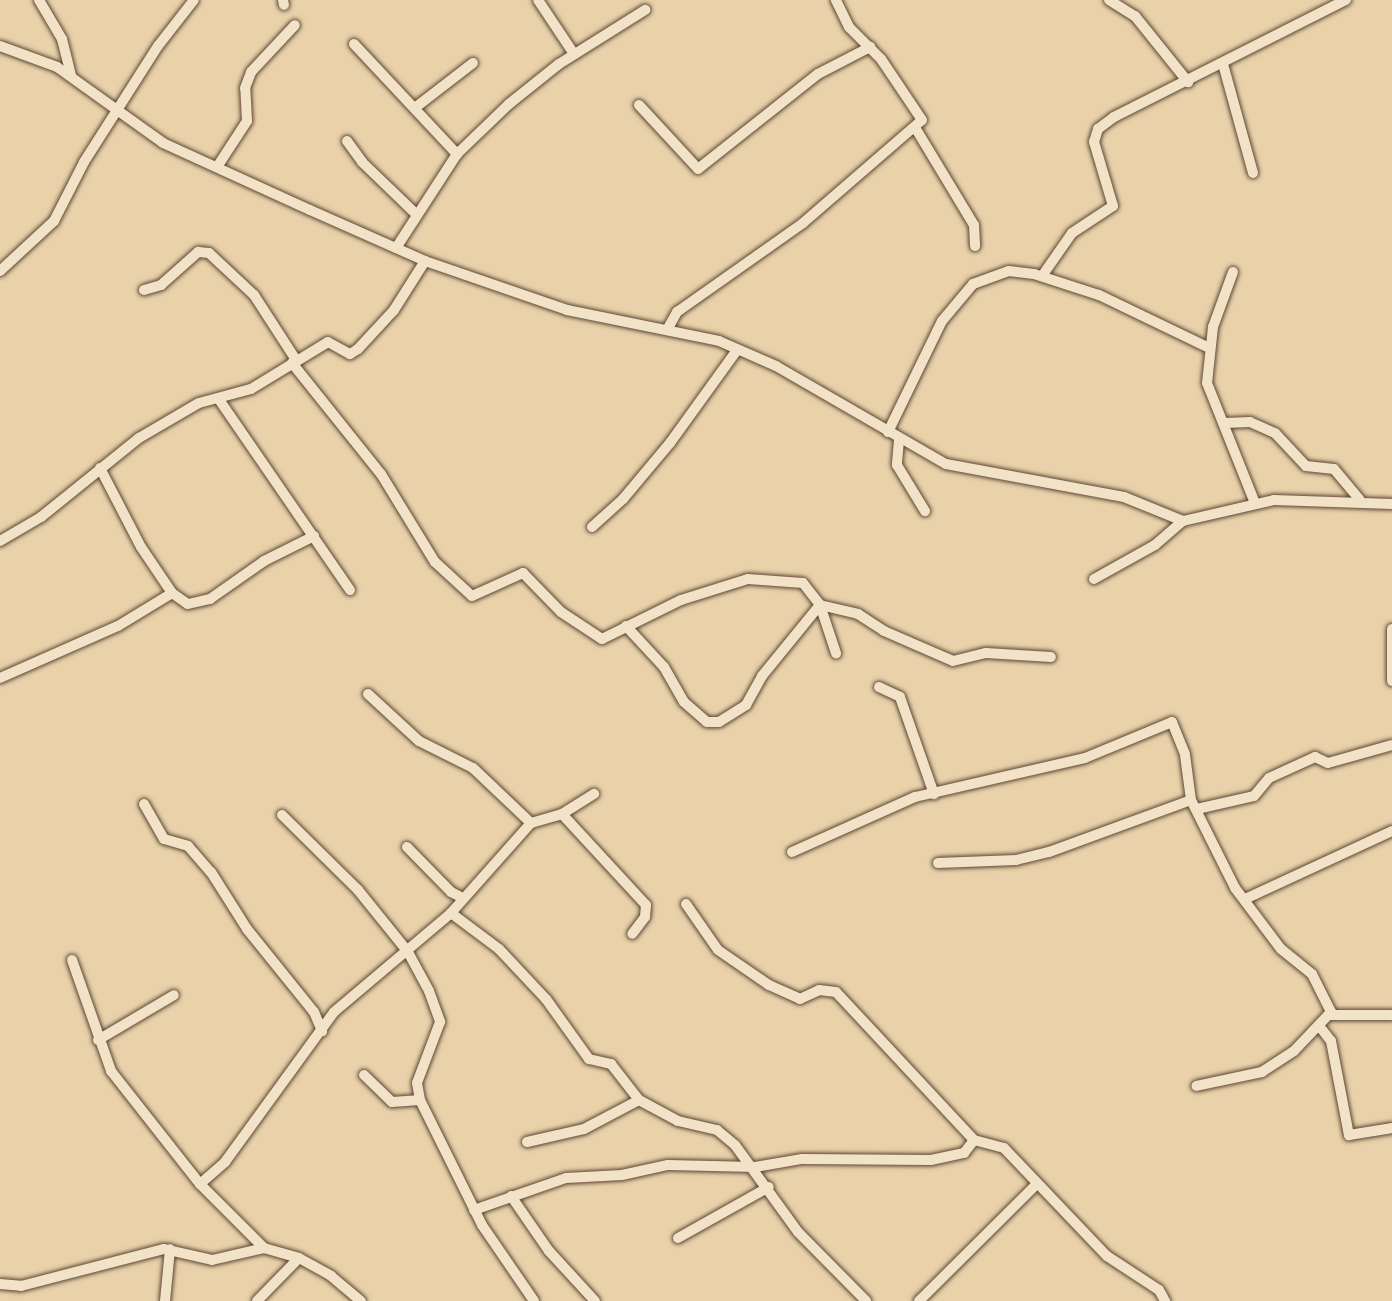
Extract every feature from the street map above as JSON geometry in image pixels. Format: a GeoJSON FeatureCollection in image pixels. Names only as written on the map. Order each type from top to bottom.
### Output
{"type":"FeatureCollection","features":[{"type":"Feature","properties":{"kind":"street"},"geometry":{"type":"LineString","coordinates":[[39,0],[62,39],[71,76]]}},
{"type":"Feature","properties":{"kind":"street"},"geometry":{"type":"LineString","coordinates":[[0,271],[54,221],[117,111],[194,0]]}},
{"type":"Feature","properties":{"kind":"street"},"geometry":{"type":"LineString","coordinates":[[538,0],[574,54]]}},
{"type":"Feature","properties":{"kind":"street"},"geometry":{"type":"LineString","coordinates":[[667,330],[677,312],[803,223],[849,179],[916,129],[922,120],[870,47],[849,27],[836,0]]}},
{"type":"Feature","properties":{"kind":"street"},"geometry":{"type":"LineString","coordinates":[[1109,0],[1135,16],[1188,82]]}},
{"type":"Feature","properties":{"kind":"street"},"geometry":{"type":"LineString","coordinates":[[1042,276],[1072,233],[1113,206],[1094,142],[1098,129],[1114,117],[1346,0]]}},
{"type":"Feature","properties":{"kind":"street"},"geometry":{"type":"LineString","coordinates":[[396,248],[415,213],[457,154],[509,104],[574,54],[645,10]]}},
{"type":"Feature","properties":{"kind":"street"},"geometry":{"type":"LineString","coordinates":[[217,167],[247,121],[245,88],[251,72],[295,25]]}},
{"type":"Feature","properties":{"kind":"street"},"geometry":{"type":"LineString","coordinates":[[354,44],[416,107],[457,154]]}},
{"type":"Feature","properties":{"kind":"street"},"geometry":{"type":"LineString","coordinates":[[0,46],[71,76],[163,143],[425,261],[567,310],[667,330],[737,350],[776,366],[900,440],[947,464],[1124,497],[1183,521]]}},
{"type":"Feature","properties":{"kind":"street"},"geometry":{"type":"LineString","coordinates":[[639,105],[698,169],[818,74],[870,47]]}},
{"type":"Feature","properties":{"kind":"street"},"geometry":{"type":"LineString","coordinates":[[416,107],[474,63]]}},
{"type":"Feature","properties":{"kind":"street"},"geometry":{"type":"LineString","coordinates":[[1223,64],[1253,173]]}},
{"type":"Feature","properties":{"kind":"street"},"geometry":{"type":"LineString","coordinates":[[916,129],[974,225],[975,246]]}},
{"type":"Feature","properties":{"kind":"street"},"geometry":{"type":"LineString","coordinates":[[347,141],[362,162],[415,213]]}},
{"type":"Feature","properties":{"kind":"street"},"geometry":{"type":"LineString","coordinates":[[144,290],[161,285],[198,253],[209,253],[254,295],[294,362],[381,474],[435,562],[472,596],[523,573],[561,612],[599,639],[681,600],[748,579],[803,583],[820,605],[836,653]]}},
{"type":"Feature","properties":{"kind":"street"},"geometry":{"type":"LineString","coordinates":[[0,541],[22,531],[139,438],[199,403],[251,389],[328,342],[350,354],[358,349],[394,310],[425,261]]}},
{"type":"Feature","properties":{"kind":"street"},"geometry":{"type":"LineString","coordinates":[[888,432],[942,321],[973,284],[1009,271],[1042,276],[1099,295],[1209,348]]}},
{"type":"Feature","properties":{"kind":"street"},"geometry":{"type":"LineString","coordinates":[[1234,272],[1220,301],[1209,348],[1208,383],[1255,503]]}},
{"type":"Feature","properties":{"kind":"street"},"geometry":{"type":"LineString","coordinates":[[592,527],[654,463],[737,350]]}},
{"type":"Feature","properties":{"kind":"street"},"geometry":{"type":"LineString","coordinates":[[218,398],[349,590]]}},
{"type":"Feature","properties":{"kind":"street"},"geometry":{"type":"LineString","coordinates":[[1224,423],[1250,422],[1275,433],[1306,466],[1334,469],[1360,500]]}},
{"type":"Feature","properties":{"kind":"street"},"geometry":{"type":"LineString","coordinates":[[900,440],[897,465],[925,511]]}},
{"type":"Feature","properties":{"kind":"street"},"geometry":{"type":"LineString","coordinates":[[100,468],[141,547],[172,593],[188,604],[210,599],[264,561],[314,536]]}},
{"type":"Feature","properties":{"kind":"street"},"geometry":{"type":"LineString","coordinates":[[1094,579],[1155,545],[1183,521],[1255,503],[1360,500],[1392,504]]}},
{"type":"Feature","properties":{"kind":"street"},"geometry":{"type":"LineString","coordinates":[[0,678],[118,626],[172,593]]}},
{"type":"Feature","properties":{"kind":"street"},"geometry":{"type":"LineString","coordinates":[[626,626],[664,667],[696,717],[719,722],[746,705],[762,676],[820,605]]}},
{"type":"Feature","properties":{"kind":"street"},"geometry":{"type":"LineString","coordinates":[[820,605],[858,614],[884,631],[953,661],[986,653],[1051,657]]}},
{"type":"Feature","properties":{"kind":"street"},"geometry":{"type":"LineString","coordinates":[[1392,629],[1392,681]]}},
{"type":"Feature","properties":{"kind":"street"},"geometry":{"type":"LineString","coordinates":[[879,687],[900,697],[934,794]]}},
{"type":"Feature","properties":{"kind":"street"},"geometry":{"type":"LineString","coordinates":[[368,694],[419,741],[473,768],[531,823]]}},
{"type":"Feature","properties":{"kind":"street"},"geometry":{"type":"LineString","coordinates":[[792,852],[934,794],[1085,758],[1172,722],[1185,755],[1194,805],[1244,899],[1281,949],[1312,974],[1330,1015]]}},
{"type":"Feature","properties":{"kind":"street"},"geometry":{"type":"LineString","coordinates":[[938,863],[1016,860],[1049,852],[1194,805],[1254,796],[1269,778],[1315,757],[1328,764],[1392,745]]}},
{"type":"Feature","properties":{"kind":"street"},"geometry":{"type":"LineString","coordinates":[[200,1184],[225,1162],[251,1120],[341,1005],[451,914],[531,823],[562,814],[594,794]]}},
{"type":"Feature","properties":{"kind":"street"},"geometry":{"type":"LineString","coordinates":[[144,804],[164,839],[188,846],[211,872],[247,929],[314,1012],[322,1031]]}},
{"type":"Feature","properties":{"kind":"street"},"geometry":{"type":"LineString","coordinates":[[562,814],[646,905],[645,917],[632,934]]}},
{"type":"Feature","properties":{"kind":"street"},"geometry":{"type":"LineString","coordinates":[[282,815],[343,874],[408,952],[440,1022],[417,1083],[421,1100],[474,1210],[500,1255],[534,1301]]}},
{"type":"Feature","properties":{"kind":"street"},"geometry":{"type":"LineString","coordinates":[[1244,899],[1392,831]]}},
{"type":"Feature","properties":{"kind":"street"},"geometry":{"type":"LineString","coordinates":[[407,847],[451,892],[463,898]]}},
{"type":"Feature","properties":{"kind":"street"},"geometry":{"type":"LineString","coordinates":[[686,904],[718,950],[769,985],[800,999],[819,990],[836,992],[974,1139],[998,1143],[1107,1256],[1159,1290],[1165,1301]]}},
{"type":"Feature","properties":{"kind":"street"},"geometry":{"type":"LineString","coordinates":[[451,914],[499,949],[545,999],[589,1059],[611,1064],[639,1100],[678,1121],[716,1130],[755,1167],[798,1231],[863,1300]]}},
{"type":"Feature","properties":{"kind":"street"},"geometry":{"type":"LineString","coordinates":[[72,960],[111,1071],[200,1184],[264,1248],[299,1258],[331,1276],[361,1301]]}},
{"type":"Feature","properties":{"kind":"street"},"geometry":{"type":"LineString","coordinates":[[98,1040],[174,995]]}},
{"type":"Feature","properties":{"kind":"street"},"geometry":{"type":"LineString","coordinates":[[1196,1086],[1262,1072],[1320,1027],[1330,1015],[1392,1014]]}},
{"type":"Feature","properties":{"kind":"street"},"geometry":{"type":"LineString","coordinates":[[1320,1027],[1331,1041],[1349,1135],[1392,1128]]}},
{"type":"Feature","properties":{"kind":"street"},"geometry":{"type":"LineString","coordinates":[[364,1075],[392,1102],[421,1100]]}},
{"type":"Feature","properties":{"kind":"street"},"geometry":{"type":"LineString","coordinates":[[527,1142],[584,1129],[639,1100]]}},
{"type":"Feature","properties":{"kind":"street"},"geometry":{"type":"LineString","coordinates":[[474,1210],[566,1178],[622,1175],[668,1165],[755,1167],[803,1159],[940,1159],[964,1153],[974,1139]]}},
{"type":"Feature","properties":{"kind":"street"},"geometry":{"type":"LineString","coordinates":[[919,1301],[1037,1184]]}},
{"type":"Feature","properties":{"kind":"street"},"geometry":{"type":"LineString","coordinates":[[678,1238],[769,1187]]}},
{"type":"Feature","properties":{"kind":"street"},"geometry":{"type":"LineString","coordinates":[[511,1196],[549,1251],[595,1301]]}},
{"type":"Feature","properties":{"kind":"street"},"geometry":{"type":"LineString","coordinates":[[0,1284],[21,1286],[55,1274],[170,1249],[212,1261],[264,1248]]}},
{"type":"Feature","properties":{"kind":"street"},"geometry":{"type":"LineString","coordinates":[[164,1301],[170,1249]]}},
{"type":"Feature","properties":{"kind":"street"},"geometry":{"type":"LineString","coordinates":[[257,1301],[299,1258]]}},
{"type":"Feature","properties":{"kind":"street"},"geometry":{"type":"LineString","coordinates":[[1149,1301],[1159,1290]]}}]}
